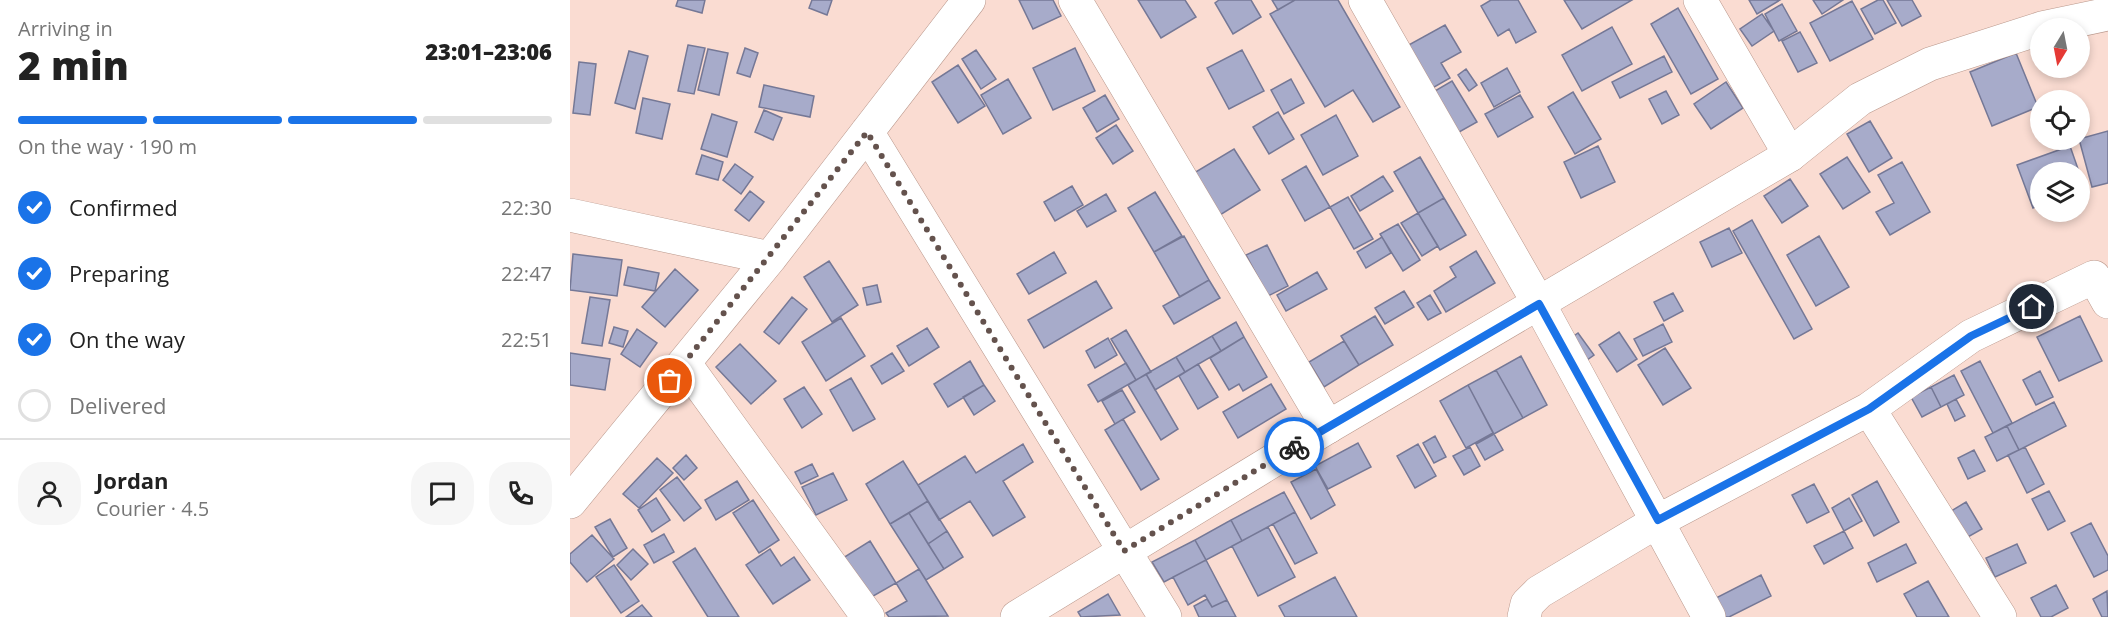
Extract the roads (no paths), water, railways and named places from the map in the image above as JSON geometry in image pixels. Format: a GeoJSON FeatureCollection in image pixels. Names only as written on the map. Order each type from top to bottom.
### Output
{"type":"FeatureCollection","features":[{"type":"Feature","properties":{"kind":"street"},"geometry":{"type":"LineString","coordinates":[[570,502],[770,258],[969,0]]}},
{"type":"Feature","properties":{"kind":"street"},"geometry":{"type":"LineString","coordinates":[[1075,0],[1328,427]]}},
{"type":"Feature","properties":{"kind":"street"},"geometry":{"type":"LineString","coordinates":[[1365,0],[1539,304],[1709,617]]}},
{"type":"Feature","properties":{"kind":"street"},"geometry":{"type":"LineString","coordinates":[[1700,0],[1790,156]]}},
{"type":"Feature","properties":{"kind":"street"},"geometry":{"type":"LineString","coordinates":[[1017,617],[1328,427],[1790,156],[1860,99],[1930,64],[2042,28],[2108,14]]}},
{"type":"Feature","properties":{"kind":"street"},"geometry":{"type":"LineString","coordinates":[[867,132],[1165,617]]}},
{"type":"Feature","properties":{"kind":"street"},"geometry":{"type":"LineString","coordinates":[[570,215],[770,258]]}},
{"type":"Feature","properties":{"kind":"street"},"geometry":{"type":"LineString","coordinates":[[1524,617],[1527,604],[1539,592],[1658,520],[1869,409],[1971,336],[2103,284]]}},
{"type":"Feature","properties":{"kind":"street"},"geometry":{"type":"LineString","coordinates":[[685,364],[868,617]]}},
{"type":"Feature","properties":{"kind":"street"},"geometry":{"type":"LineString","coordinates":[[1869,409],[2001,617]]}}]}
